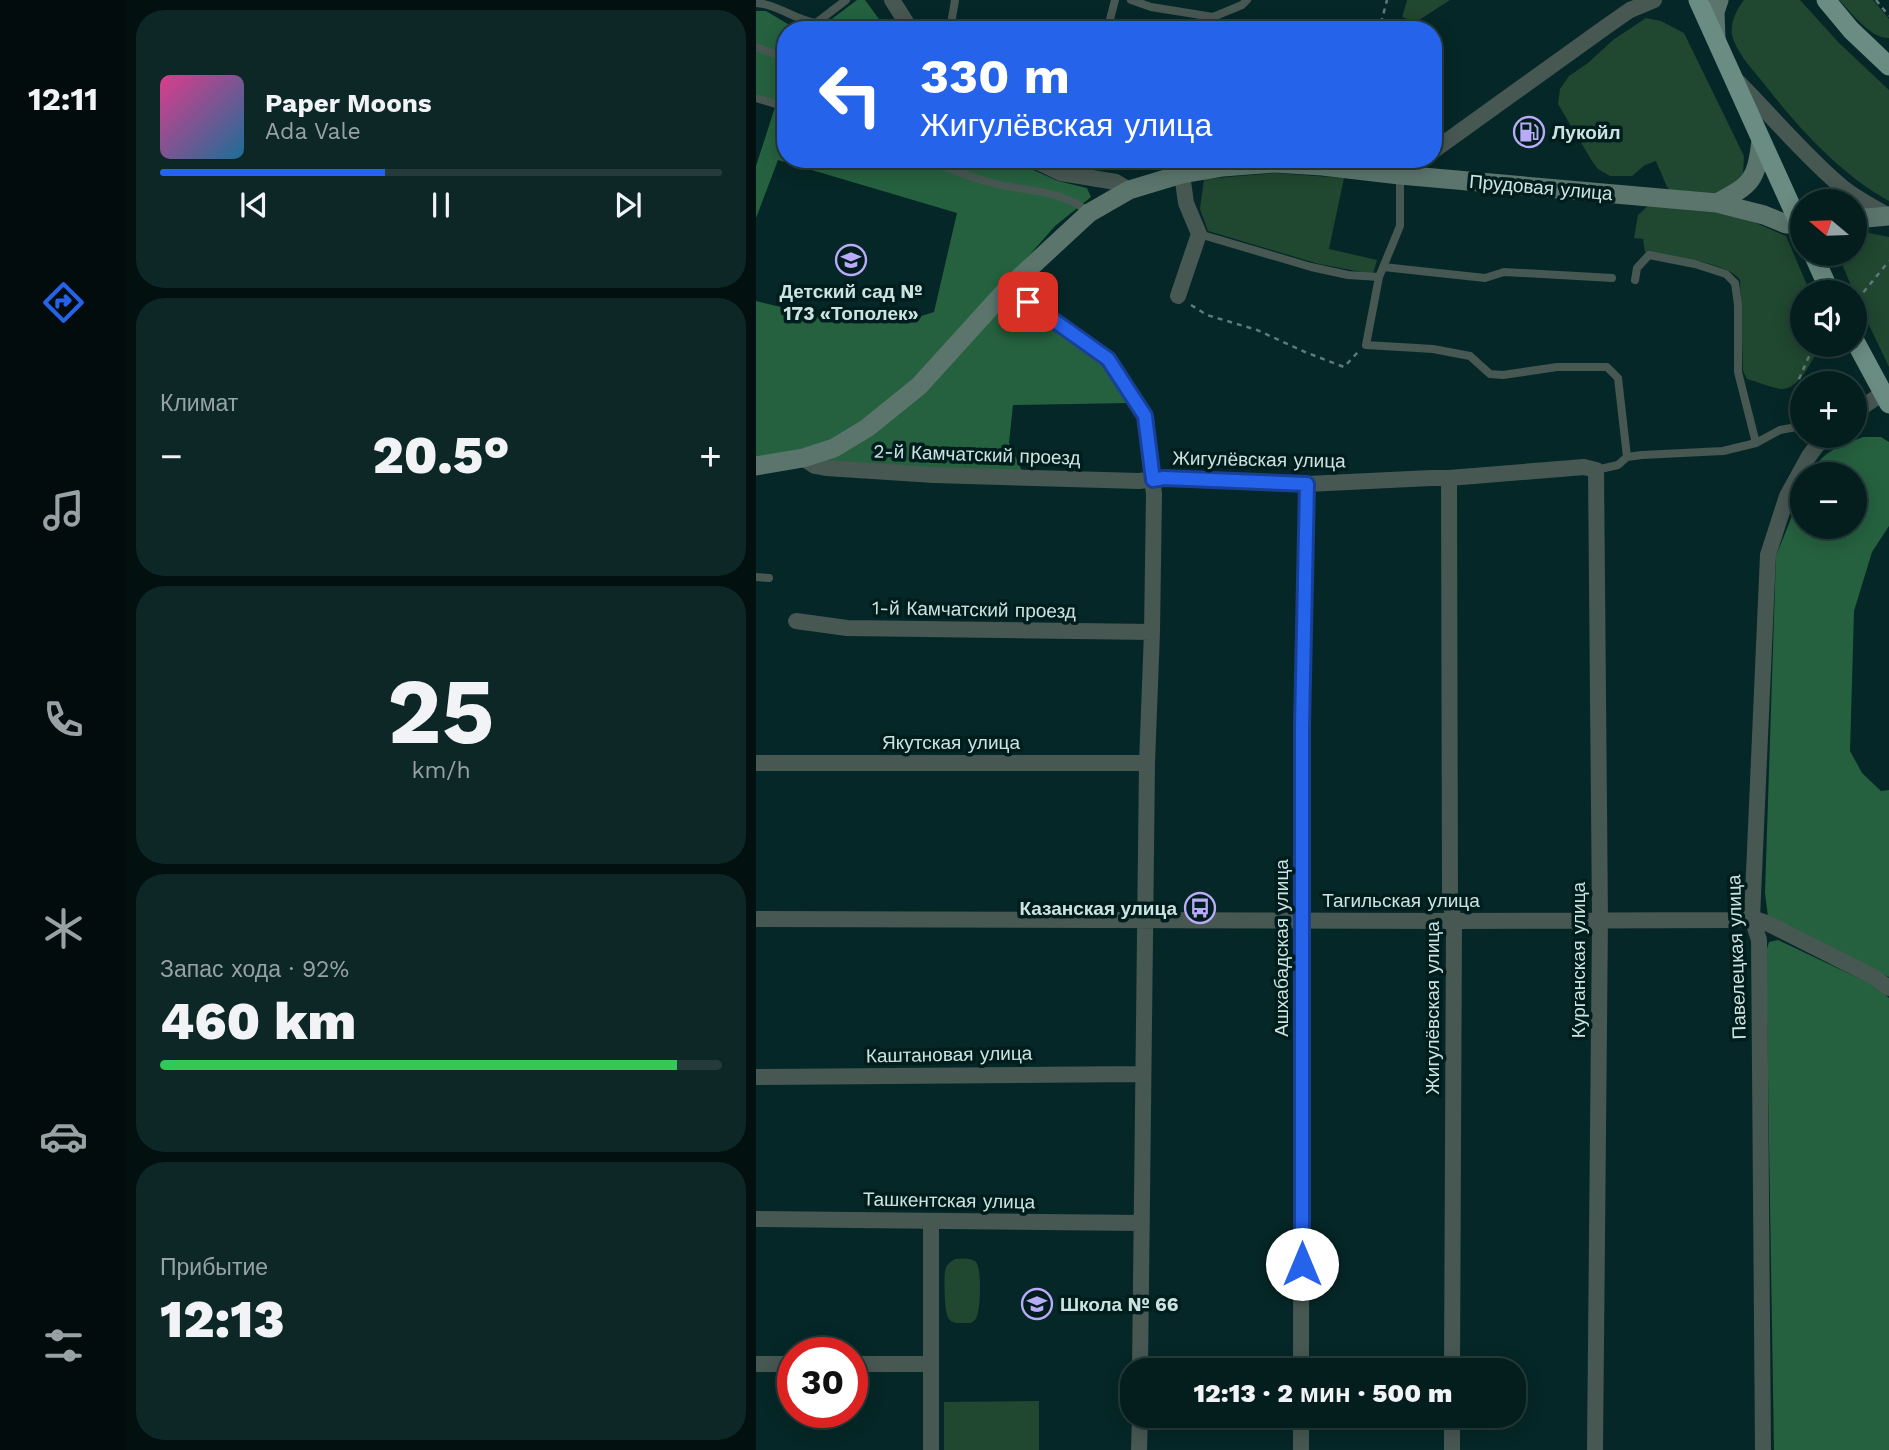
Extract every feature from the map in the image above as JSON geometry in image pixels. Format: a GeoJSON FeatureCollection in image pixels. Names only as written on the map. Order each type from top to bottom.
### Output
{"type":"FeatureCollection","features":[{"type":"Feature","properties":{"kind":"main road"},"geometry":{"type":"LineString","coordinates":[[1698,0],[1790,200]]}},
{"type":"Feature","properties":{"kind":"main road"},"geometry":{"type":"LineString","coordinates":[[1716,39],[1715,12],[1719,0]]}},
{"type":"Feature","properties":{"kind":"main road"},"geometry":{"type":"LineString","coordinates":[[1826,0],[1851,30],[1889,66]]}},
{"type":"Feature","properties":{"kind":"main road"},"geometry":{"type":"LineString","coordinates":[[1717,203],[1751,180],[1758,167],[1761,141]]}},
{"type":"Feature","properties":{"kind":"main road","name":"Прудовая улица"},"geometry":{"type":"LineString","coordinates":[[756,467],[803,458],[834,448],[884,416],[919,386],[1008,288],[1089,213],[1129,190],[1182,174],[1217,168]]}},
{"type":"Feature","properties":{"kind":"main road","name":"Прудовая улица"},"geometry":{"type":"LineString","coordinates":[[1366,168],[1411,170],[1717,203],[1790,224]]}},
{"type":"Feature","properties":{"kind":"main road"},"geometry":{"type":"LineString","coordinates":[[1867,218],[1889,216]]}},
{"type":"Feature","properties":{"kind":"main road"},"geometry":{"type":"LineString","coordinates":[[1864,357],[1886,398]]}},
{"type":"Feature","properties":{"kind":"street"},"geometry":{"type":"LineString","coordinates":[[892,0],[905,21]]}},
{"type":"Feature","properties":{"kind":"street"},"geometry":{"type":"LineString","coordinates":[[1442,144],[1627,5],[1654,0]]}},
{"type":"Feature","properties":{"kind":"street"},"geometry":{"type":"LineString","coordinates":[[1731,75],[1843,188],[1889,216]]}},
{"type":"Feature","properties":{"kind":"street"},"geometry":{"type":"LineString","coordinates":[[1051,168],[1061,173],[1116,182],[1129,190]]}},
{"type":"Feature","properties":{"kind":"street"},"geometry":{"type":"LineString","coordinates":[[1178,296],[1199,234],[1186,202],[1182,174]]}},
{"type":"Feature","properties":{"kind":"street"},"geometry":{"type":"LineString","coordinates":[[1008,288],[1108,359],[1145,416],[1153,480],[1140,1358]]}},
{"type":"Feature","properties":{"kind":"street"},"geometry":{"type":"LineString","coordinates":[[1867,407],[1886,398]]}},
{"type":"Feature","properties":{"kind":"street","name":"Павелецкая улица"},"geometry":{"type":"LineString","coordinates":[[1763,1450],[1759,940],[1752,918],[1768,555],[1787,496],[1815,448]]}},
{"type":"Feature","properties":{"kind":"street","name":"2-й Камчатский проезд"},"geometry":{"type":"LineString","coordinates":[[803,458],[825,468],[934,475],[1153,480]]}},
{"type":"Feature","properties":{"kind":"street","name":"Жигулёвская улица"},"geometry":{"type":"LineString","coordinates":[[1153,480],[1164,478],[1307,484],[1449,478],[1584,467],[1596,470]]}},
{"type":"Feature","properties":{"kind":"street","name":"Курганская улица"},"geometry":{"type":"LineString","coordinates":[[1595,1450],[1600,920],[1596,470]]}},
{"type":"Feature","properties":{"kind":"street","name":"Жигулёвская улица"},"geometry":{"type":"LineString","coordinates":[[1449,478],[1450,901],[1454,921],[1452,1358]]}},
{"type":"Feature","properties":{"kind":"street","name":"Ашхабадская улица"},"geometry":{"type":"LineString","coordinates":[[1301,1358],[1302,727],[1307,484]]}},
{"type":"Feature","properties":{"kind":"street","name":"1-й Камчатский проезд"},"geometry":{"type":"LineString","coordinates":[[796,621],[846,628],[1152,632]]}},
{"type":"Feature","properties":{"kind":"street","name":"Якутская улица"},"geometry":{"type":"LineString","coordinates":[[756,763],[1147,763]]}},
{"type":"Feature","properties":{"kind":"street"},"geometry":{"type":"LineString","coordinates":[[1752,918],[1874,977],[1889,988]]}},
{"type":"Feature","properties":{"kind":"street","name":"Тагильская улица"},"geometry":{"type":"LineString","coordinates":[[756,919],[1454,921],[1752,918]]}},
{"type":"Feature","properties":{"kind":"street","name":"Каштановая улица"},"geometry":{"type":"LineString","coordinates":[[756,1077],[1143,1074]]}},
{"type":"Feature","properties":{"kind":"street","name":"Ташкентская улица"},"geometry":{"type":"LineString","coordinates":[[756,1219],[1142,1223]]}},
{"type":"Feature","properties":{"kind":"street"},"geometry":{"type":"LineString","coordinates":[[931,1222],[931,1450]]}},
{"type":"Feature","properties":{"kind":"street"},"geometry":{"type":"LineString","coordinates":[[756,1363],[777,1364]]}},
{"type":"Feature","properties":{"kind":"street"},"geometry":{"type":"LineString","coordinates":[[868,1364],[930,1364]]}},
{"type":"Feature","properties":{"kind":"street"},"geometry":{"type":"LineString","coordinates":[[1139,1450],[1140,1428]]}},
{"type":"Feature","properties":{"kind":"street"},"geometry":{"type":"LineString","coordinates":[[1301,1428],[1301,1450]]}},
{"type":"Feature","properties":{"kind":"street"},"geometry":{"type":"LineString","coordinates":[[1452,1428],[1452,1450]]}},
{"type":"Feature","properties":{"kind":"lane"},"geometry":{"type":"LineString","coordinates":[[819,21],[846,0]]}},
{"type":"Feature","properties":{"kind":"lane"},"geometry":{"type":"LineString","coordinates":[[952,21],[955,0]]}},
{"type":"Feature","properties":{"kind":"lane"},"geometry":{"type":"LineString","coordinates":[[1110,21],[1115,0]]}},
{"type":"Feature","properties":{"kind":"lane"},"geometry":{"type":"LineString","coordinates":[[1131,0],[1151,7],[1213,17],[1242,5],[1247,0]]}},
{"type":"Feature","properties":{"kind":"lane"},"geometry":{"type":"LineString","coordinates":[[756,4],[765,4],[802,21]]}},
{"type":"Feature","properties":{"kind":"lane"},"geometry":{"type":"LineString","coordinates":[[756,47],[777,55]]}},
{"type":"Feature","properties":{"kind":"lane"},"geometry":{"type":"LineString","coordinates":[[756,98],[777,104]]}},
{"type":"Feature","properties":{"kind":"lane"},"geometry":{"type":"LineString","coordinates":[[950,168],[991,183],[1079,203],[1089,213]]}},
{"type":"Feature","properties":{"kind":"lane"},"geometry":{"type":"LineString","coordinates":[[1411,170],[1400,226],[1379,277],[1366,345],[1433,349],[1470,356],[1490,374],[1503,376],[1557,367],[1606,367],[1618,378],[1627,457]]}},
{"type":"Feature","properties":{"kind":"lane"},"geometry":{"type":"LineString","coordinates":[[1199,234],[1311,267],[1348,275],[1379,277]]}},
{"type":"Feature","properties":{"kind":"lane"},"geometry":{"type":"LineString","coordinates":[[1635,280],[1637,268],[1649,255],[1705,267],[1726,274],[1735,283],[1738,305],[1738,372],[1756,443]]}},
{"type":"Feature","properties":{"kind":"lane"},"geometry":{"type":"LineString","coordinates":[[1383,267],[1485,278],[1504,272],[1612,278]]}},
{"type":"Feature","properties":{"kind":"lane"},"geometry":{"type":"LineString","coordinates":[[1596,470],[1618,465],[1627,457],[1723,451],[1756,443],[1780,430],[1790,428]]}},
{"type":"Feature","properties":{"kind":"lane"},"geometry":{"type":"LineString","coordinates":[[756,578],[769,579]]}},
{"type":"Feature","properties":{"kind":"path"},"geometry":{"type":"LineString","coordinates":[[1382,21],[1387,0]]}},
{"type":"Feature","properties":{"kind":"path"},"geometry":{"type":"LineString","coordinates":[[1876,0],[1889,16]]}},
{"type":"Feature","properties":{"kind":"path"},"geometry":{"type":"LineString","coordinates":[[1867,288],[1889,261]]}},
{"type":"Feature","properties":{"kind":"path"},"geometry":{"type":"LineString","coordinates":[[1178,296],[1207,315],[1257,330],[1344,367],[1366,345]]}},
{"type":"Feature","properties":{"kind":"green space"},"geometry":{"type":"Polygon","coordinates":[[[857,0],[865,0],[880,21],[829,21],[857,0]]]}},
{"type":"Feature","properties":{"kind":"green space"},"geometry":{"type":"Polygon","coordinates":[[[1407,0],[1450,0],[1418,21],[1402,17],[1407,0]]]}},
{"type":"Feature","properties":{"kind":"green space"},"geometry":{"type":"Polygon","coordinates":[[[1744,0],[1800,0],[1839,43],[1889,90],[1889,201],[1852,177],[1819,147],[1744,59],[1734,41],[1732,25],[1744,0]]]}},
{"type":"Feature","properties":{"kind":"green space"},"geometry":{"type":"Polygon","coordinates":[[[1839,0],[1873,0],[1889,19],[1889,38],[1869,30],[1839,0]]]}},
{"type":"Feature","properties":{"kind":"green space"},"geometry":{"type":"Polygon","coordinates":[[[756,11],[766,11],[783,21],[777,21],[777,163],[756,218],[756,166],[776,104],[756,95],[756,11]]]}},
{"type":"Feature","properties":{"kind":"green space"},"geometry":{"type":"Polygon","coordinates":[[[1646,18],[1661,21],[1684,33],[1744,156],[1743,175],[1718,197],[1671,191],[1656,161],[1645,165],[1632,176],[1610,176],[1598,169],[1592,161],[1558,104],[1560,89],[1569,76],[1613,40],[1646,18]]]}},
{"type":"Feature","properties":{"kind":"green space"},"geometry":{"type":"Polygon","coordinates":[[[805,168],[1029,168],[1058,181],[1087,188],[1091,197],[1055,226],[912,383],[875,413],[827,442],[756,461],[756,301],[847,323],[902,322],[934,312],[957,213],[805,168]]]}},
{"type":"Feature","properties":{"kind":"green space"},"geometry":{"type":"Polygon","coordinates":[[[1274,173],[1344,178],[1329,249],[1377,260],[1373,274],[1319,264],[1208,231],[1200,209],[1204,179],[1274,173]]]}},
{"type":"Feature","properties":{"kind":"green space"},"geometry":{"type":"Polygon","coordinates":[[[1648,206],[1731,212],[1786,236],[1790,245],[1790,266],[1799,266],[1805,280],[1790,280],[1790,357],[1814,357],[1805,371],[1790,371],[1790,386],[1780,389],[1747,379],[1743,371],[1740,280],[1734,274],[1711,264],[1645,252],[1643,239],[1634,238],[1638,215],[1648,206]]]}},
{"type":"Feature","properties":{"kind":"green space"},"geometry":{"type":"Polygon","coordinates":[[[1867,233],[1889,237],[1889,367],[1867,321],[1867,280],[1849,280],[1843,266],[1867,266],[1867,233]]]}},
{"type":"Feature","properties":{"kind":"green space"},"geometry":{"type":"Polygon","coordinates":[[[1013,301],[1020,303],[1103,364],[1129,403],[1013,405],[1009,443],[1023,473],[820,461],[1006,304],[1013,301]]]}},
{"type":"Feature","properties":{"kind":"green space"},"geometry":{"type":"Polygon","coordinates":[[[1867,437],[1881,437],[1889,442],[1889,526],[1872,552],[1854,611],[1850,751],[1862,773],[1881,791],[1889,790],[1889,977],[1783,928],[1768,917],[1765,893],[1776,556],[1790,521],[1790,539],[1867,539],[1867,462],[1819,462],[1837,448],[1867,448],[1867,437]]]}},
{"type":"Feature","properties":{"kind":"green space"},"geometry":{"type":"Polygon","coordinates":[[[1778,940],[1871,984],[1889,998],[1889,1450],[1774,1450],[1766,952],[1769,942],[1778,940]]]}},
{"type":"Feature","properties":{"kind":"green space"},"geometry":{"type":"Polygon","coordinates":[[[955,1259],[971,1259],[978,1266],[979,1309],[975,1320],[970,1323],[954,1322],[947,1316],[945,1271],[948,1264],[955,1259]]]}},
{"type":"Feature","properties":{"kind":"green space"},"geometry":{"type":"Polygon","coordinates":[[[1039,1401],[1039,1450],[944,1450],[944,1402],[1039,1401]]]}},
{"type":"Feature","properties":{"kind":"place","name":"Лукойл"},"geometry":{"type":"Point","coordinates":[1529,132]}},
{"type":"Feature","properties":{"kind":"place","name":"Детский сад № 173 «Тополек»"},"geometry":{"type":"Point","coordinates":[851,260]}},
{"type":"Feature","properties":{"kind":"place","name":"Казанская улица"},"geometry":{"type":"Point","coordinates":[1200,908]}},
{"type":"Feature","properties":{"kind":"place","name":"Школа № 66"},"geometry":{"type":"Point","coordinates":[1037,1304]}},
{"type":"Feature","properties":{"kind":"route"},"geometry":{"type":"LineString","coordinates":[[1028,302],[1108,359],[1145,416],[1153,480],[1164,478],[1307,484],[1302,727],[1302,1264]]}}]}
